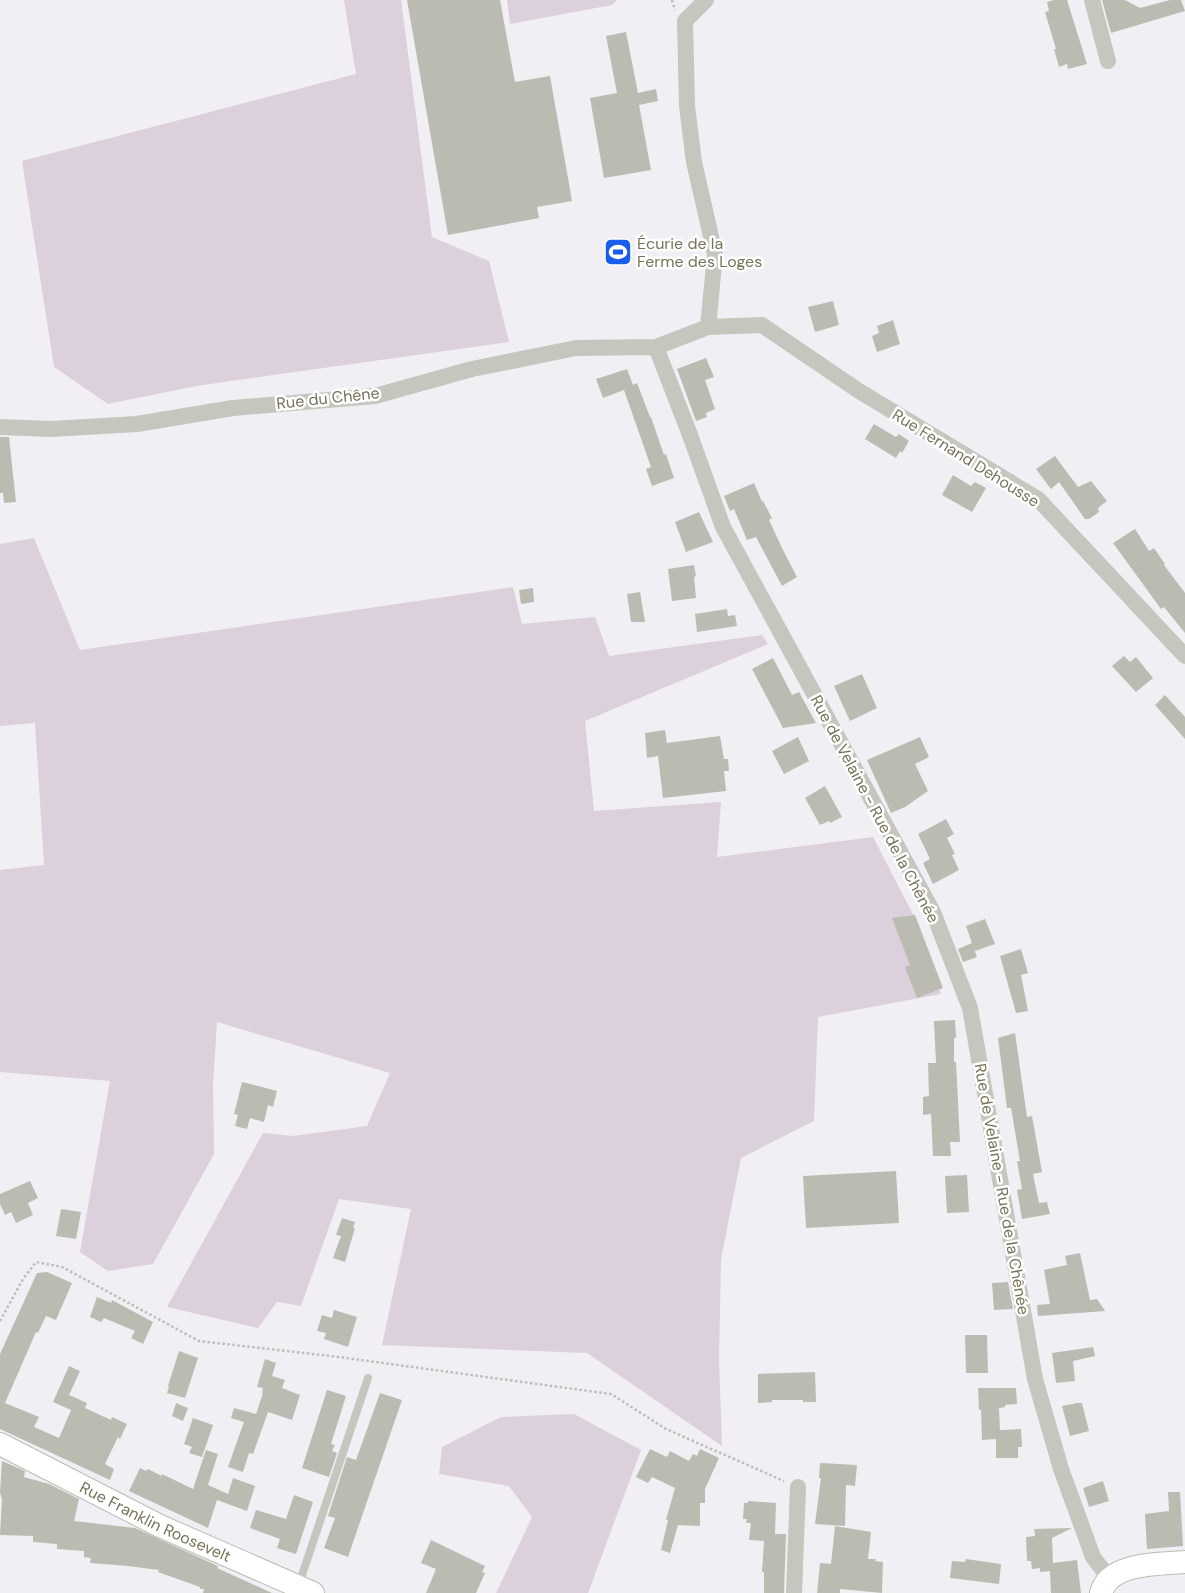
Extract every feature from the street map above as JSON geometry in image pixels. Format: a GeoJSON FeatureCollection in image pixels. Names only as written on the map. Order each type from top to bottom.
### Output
{"type":"FeatureCollection","features":[{"type":"Feature","properties":{"kind":"main road","name":"Rue Franklin Roosevelt"},"geometry":{"type":"LineString","coordinates":[[0,1444],[160,1526],[305,1590]]}},
{"type":"Feature","properties":{"kind":"main road"},"geometry":{"type":"LineString","coordinates":[[1105,1586],[1123,1570],[1185,1562]]}},
{"type":"Feature","properties":{"kind":"street"},"geometry":{"type":"LineString","coordinates":[[706,0],[685,21],[687,106],[694,162],[715,254],[708,326]]}},
{"type":"Feature","properties":{"kind":"street"},"geometry":{"type":"LineString","coordinates":[[1092,0],[1108,61]]}},
{"type":"Feature","properties":{"kind":"street","name":"Rue Fernand Dehousse"},"geometry":{"type":"LineString","coordinates":[[708,326],[762,325],[859,391],[1038,499],[1185,656]]}},
{"type":"Feature","properties":{"kind":"street","name":"Rue du Chêne"},"geometry":{"type":"LineString","coordinates":[[0,427],[51,429],[137,424],[233,408],[375,396],[472,369],[576,348],[656,348],[708,326]]}},
{"type":"Feature","properties":{"kind":"street","name":"Rue de Velaine - Rue de la Chênée"},"geometry":{"type":"LineString","coordinates":[[656,348],[722,527],[933,912],[970,1008],[1035,1378],[1061,1469],[1105,1586]]}},
{"type":"Feature","properties":{"kind":"street"},"geometry":{"type":"LineString","coordinates":[[794,1593],[798,1487]]}},
{"type":"Feature","properties":{"kind":"lane"},"geometry":{"type":"LineString","coordinates":[[305,1590],[368,1378]]}},
{"type":"Feature","properties":{"kind":"path"},"geometry":{"type":"LineString","coordinates":[[0,1320],[23,1279],[36,1262],[62,1267],[199,1341],[339,1357],[451,1374],[611,1394],[666,1429],[798,1487]]}},
{"type":"Feature","properties":{"kind":"shaded area"},"geometry":{"type":"Polygon","coordinates":[[[344,0],[401,0],[432,237],[489,261],[509,342],[196,386],[108,404],[54,367],[22,161],[356,74],[344,0]]]}},
{"type":"Feature","properties":{"kind":"shaded area"},"geometry":{"type":"Polygon","coordinates":[[[507,0],[617,0],[612,5],[510,24],[507,0]]]}},
{"type":"Feature","properties":{"kind":"shaded area"},"geometry":{"type":"Polygon","coordinates":[[[34,538],[80,650],[513,587],[522,624],[595,617],[609,656],[762,635],[768,644],[585,721],[594,811],[721,802],[717,857],[873,837],[916,920],[941,994],[818,1017],[814,1121],[741,1158],[721,1259],[719,1359],[722,1446],[587,1353],[382,1345],[411,1209],[339,1199],[301,1306],[277,1302],[258,1328],[167,1307],[263,1133],[293,1136],[367,1126],[390,1073],[217,1022],[213,1084],[214,1154],[153,1264],[108,1271],[80,1252],[110,1081],[0,1072],[0,870],[44,865],[35,723],[0,726],[0,544],[34,538]]]}},
{"type":"Feature","properties":{"kind":"shaded area"},"geometry":{"type":"Polygon","coordinates":[[[574,1414],[641,1450],[588,1593],[496,1593],[532,1517],[509,1486],[439,1474],[442,1447],[501,1417],[574,1414]]]}},
{"type":"Feature","properties":{"kind":"building"},"geometry":{"type":"Polygon","coordinates":[[[407,0],[500,0],[515,82],[550,76],[572,201],[537,207],[539,218],[448,235],[407,0]]]}},
{"type":"Feature","properties":{"kind":"building"},"geometry":{"type":"Polygon","coordinates":[[[1067,0],[1087,64],[1068,69],[1067,64],[1059,67],[1054,49],[1056,49],[1045,12],[1049,11],[1047,2],[1067,0]]]}},
{"type":"Feature","properties":{"kind":"building"},"geometry":{"type":"Polygon","coordinates":[[[1102,0],[1125,0],[1140,8],[1170,0],[1181,0],[1185,11],[1111,33],[1102,0]]]}},
{"type":"Feature","properties":{"kind":"building"},"geometry":{"type":"Polygon","coordinates":[[[626,32],[638,93],[656,89],[658,101],[639,105],[651,170],[604,178],[590,98],[617,93],[606,36],[626,32]]]}},
{"type":"Feature","properties":{"kind":"building"},"geometry":{"type":"Polygon","coordinates":[[[833,301],[839,325],[815,332],[808,307],[833,301]]]}},
{"type":"Feature","properties":{"kind":"building"},"geometry":{"type":"Polygon","coordinates":[[[893,320],[900,344],[877,352],[872,336],[879,333],[877,326],[893,320]]]}},
{"type":"Feature","properties":{"kind":"building"},"geometry":{"type":"Polygon","coordinates":[[[706,358],[714,377],[705,380],[715,409],[706,413],[707,417],[696,421],[677,369],[706,358]]]}},
{"type":"Feature","properties":{"kind":"building"},"geometry":{"type":"Polygon","coordinates":[[[627,369],[633,385],[637,383],[674,478],[652,486],[646,469],[651,467],[624,390],[603,398],[596,379],[627,369]]]}},
{"type":"Feature","properties":{"kind":"building"},"geometry":{"type":"Polygon","coordinates":[[[874,424],[896,437],[899,434],[909,441],[902,453],[900,451],[896,458],[865,439],[874,424]]]}},
{"type":"Feature","properties":{"kind":"building"},"geometry":{"type":"Polygon","coordinates":[[[0,437],[9,437],[16,502],[4,503],[3,493],[0,493],[0,437]]]}},
{"type":"Feature","properties":{"kind":"building"},"geometry":{"type":"Polygon","coordinates":[[[1055,456],[1078,487],[1091,481],[1107,501],[1098,508],[1099,512],[1089,519],[1085,519],[1059,482],[1051,489],[1036,469],[1055,456]]]}},
{"type":"Feature","properties":{"kind":"building"},"geometry":{"type":"Polygon","coordinates":[[[953,475],[971,486],[975,482],[986,488],[972,512],[942,495],[953,475]]]}},
{"type":"Feature","properties":{"kind":"building"},"geometry":{"type":"Polygon","coordinates":[[[754,483],[762,502],[772,518],[769,520],[797,577],[782,586],[756,537],[747,540],[734,509],[730,511],[724,496],[754,483]]]}},
{"type":"Feature","properties":{"kind":"building"},"geometry":{"type":"Polygon","coordinates":[[[699,512],[713,542],[686,552],[675,522],[699,512]]]}},
{"type":"Feature","properties":{"kind":"building"},"geometry":{"type":"Polygon","coordinates":[[[1135,529],[1149,551],[1154,548],[1185,593],[1185,633],[1164,607],[1161,609],[1113,543],[1135,529]]]}},
{"type":"Feature","properties":{"kind":"building"},"geometry":{"type":"Polygon","coordinates":[[[694,565],[696,598],[672,601],[668,569],[694,565]]]}},
{"type":"Feature","properties":{"kind":"building"},"geometry":{"type":"Polygon","coordinates":[[[533,588],[534,602],[521,604],[519,590],[533,588]]]}},
{"type":"Feature","properties":{"kind":"building"},"geometry":{"type":"Polygon","coordinates":[[[640,592],[645,622],[631,622],[627,594],[640,592]]]}},
{"type":"Feature","properties":{"kind":"building"},"geometry":{"type":"Polygon","coordinates":[[[727,609],[728,616],[735,615],[737,626],[697,632],[695,614],[727,609]]]}},
{"type":"Feature","properties":{"kind":"building"},"geometry":{"type":"Polygon","coordinates":[[[1124,656],[1130,662],[1136,657],[1153,678],[1136,692],[1112,666],[1124,656]]]}},
{"type":"Feature","properties":{"kind":"building"},"geometry":{"type":"Polygon","coordinates":[[[773,658],[792,695],[799,692],[816,723],[783,728],[752,669],[773,658]]]}},
{"type":"Feature","properties":{"kind":"building"},"geometry":{"type":"Polygon","coordinates":[[[862,674],[877,708],[850,721],[834,686],[862,674]]]}},
{"type":"Feature","properties":{"kind":"building"},"geometry":{"type":"Polygon","coordinates":[[[1165,695],[1185,717],[1185,739],[1155,705],[1165,695]]]}},
{"type":"Feature","properties":{"kind":"building"},"geometry":{"type":"Polygon","coordinates":[[[665,730],[667,743],[720,736],[724,759],[728,759],[729,771],[724,771],[726,791],[663,798],[658,756],[647,758],[645,733],[665,730]]]}},
{"type":"Feature","properties":{"kind":"building"},"geometry":{"type":"Polygon","coordinates":[[[798,737],[809,761],[784,774],[772,751],[798,737]]]}},
{"type":"Feature","properties":{"kind":"building"},"geometry":{"type":"Polygon","coordinates":[[[920,737],[929,757],[915,764],[928,791],[905,807],[891,813],[867,760],[920,737]]]}},
{"type":"Feature","properties":{"kind":"building"},"geometry":{"type":"Polygon","coordinates":[[[825,786],[842,817],[830,823],[829,821],[820,825],[805,798],[825,786]]]}},
{"type":"Feature","properties":{"kind":"building"},"geometry":{"type":"Polygon","coordinates":[[[946,819],[954,834],[947,838],[955,854],[952,855],[959,870],[933,884],[923,863],[930,859],[918,834],[946,819]]]}},
{"type":"Feature","properties":{"kind":"building"},"geometry":{"type":"Polygon","coordinates":[[[915,915],[943,988],[917,998],[905,967],[910,965],[892,918],[915,915]]]}},
{"type":"Feature","properties":{"kind":"building"},"geometry":{"type":"Polygon","coordinates":[[[985,919],[995,944],[975,951],[972,944],[977,957],[963,962],[958,949],[972,943],[966,926],[985,919]]]}},
{"type":"Feature","properties":{"kind":"building"},"geometry":{"type":"Polygon","coordinates":[[[1021,949],[1028,973],[1021,975],[1028,1011],[1016,1013],[1000,956],[1021,949]]]}},
{"type":"Feature","properties":{"kind":"building"},"geometry":{"type":"Polygon","coordinates":[[[955,1020],[954,1062],[956,1062],[960,1142],[950,1142],[951,1156],[933,1156],[931,1114],[923,1115],[923,1097],[929,1096],[928,1063],[936,1063],[934,1021],[955,1020]]]}},
{"type":"Feature","properties":{"kind":"building"},"geometry":{"type":"Polygon","coordinates":[[[1015,1033],[1027,1117],[1032,1116],[1042,1172],[1033,1174],[1039,1203],[1047,1202],[1050,1214],[1022,1219],[1017,1190],[1022,1189],[1017,1161],[1020,1161],[1011,1108],[1007,1108],[998,1038],[1015,1033]]]}},
{"type":"Feature","properties":{"kind":"building"},"geometry":{"type":"Polygon","coordinates":[[[242,1082],[277,1091],[273,1107],[268,1105],[264,1122],[250,1118],[247,1129],[235,1126],[238,1115],[234,1114],[242,1082]]]}},
{"type":"Feature","properties":{"kind":"building"},"geometry":{"type":"Polygon","coordinates":[[[896,1171],[899,1223],[806,1228],[803,1176],[896,1171]]]}},
{"type":"Feature","properties":{"kind":"building"},"geometry":{"type":"Polygon","coordinates":[[[967,1175],[969,1212],[947,1213],[945,1176],[967,1175]]]}},
{"type":"Feature","properties":{"kind":"building"},"geometry":{"type":"Polygon","coordinates":[[[30,1181],[38,1198],[28,1203],[33,1215],[16,1223],[11,1212],[5,1215],[0,1204],[0,1194],[30,1181]]]}},
{"type":"Feature","properties":{"kind":"building"},"geometry":{"type":"Polygon","coordinates":[[[61,1209],[81,1212],[76,1239],[56,1236],[61,1209]]]}},
{"type":"Feature","properties":{"kind":"building"},"geometry":{"type":"Polygon","coordinates":[[[342,1218],[355,1222],[345,1262],[333,1258],[341,1236],[336,1235],[342,1218]]]}},
{"type":"Feature","properties":{"kind":"building"},"geometry":{"type":"Polygon","coordinates":[[[1080,1253],[1090,1300],[1097,1299],[1105,1311],[1038,1316],[1037,1305],[1050,1304],[1044,1270],[1067,1265],[1065,1256],[1080,1253]]]}},
{"type":"Feature","properties":{"kind":"building"},"geometry":{"type":"Polygon","coordinates":[[[47,1272],[72,1283],[56,1320],[46,1316],[38,1333],[36,1332],[5,1403],[39,1417],[34,1427],[59,1438],[71,1410],[53,1402],[69,1366],[80,1371],[69,1395],[87,1403],[85,1408],[111,1420],[112,1417],[127,1424],[120,1439],[118,1437],[105,1464],[114,1469],[110,1480],[0,1429],[0,1354],[37,1273],[47,1272]]]}},
{"type":"Feature","properties":{"kind":"building"},"geometry":{"type":"Polygon","coordinates":[[[1008,1282],[1013,1309],[994,1310],[992,1283],[1008,1282]]]}},
{"type":"Feature","properties":{"kind":"building"},"geometry":{"type":"Polygon","coordinates":[[[97,1297],[111,1303],[112,1300],[153,1322],[143,1344],[131,1338],[135,1331],[104,1318],[101,1322],[90,1317],[97,1297]]]}},
{"type":"Feature","properties":{"kind":"building"},"geometry":{"type":"Polygon","coordinates":[[[334,1310],[357,1317],[348,1347],[324,1339],[326,1333],[317,1331],[322,1315],[332,1318],[334,1310]]]}},
{"type":"Feature","properties":{"kind":"building"},"geometry":{"type":"Polygon","coordinates":[[[965,1335],[987,1335],[988,1373],[966,1373],[965,1335]]]}},
{"type":"Feature","properties":{"kind":"building"},"geometry":{"type":"Polygon","coordinates":[[[1093,1347],[1095,1356],[1073,1361],[1075,1381],[1056,1383],[1052,1353],[1093,1347]]]}},
{"type":"Feature","properties":{"kind":"building"},"geometry":{"type":"Polygon","coordinates":[[[179,1351],[198,1358],[185,1398],[167,1393],[179,1351]]]}},
{"type":"Feature","properties":{"kind":"building"},"geometry":{"type":"Polygon","coordinates":[[[265,1359],[276,1363],[272,1376],[285,1380],[282,1388],[300,1395],[292,1420],[268,1412],[253,1454],[249,1453],[243,1472],[228,1467],[244,1422],[231,1418],[234,1408],[256,1414],[263,1393],[263,1388],[257,1387],[265,1359]]]}},
{"type":"Feature","properties":{"kind":"building"},"geometry":{"type":"Polygon","coordinates":[[[815,1372],[816,1402],[772,1400],[772,1402],[758,1403],[758,1374],[815,1372]]]}},
{"type":"Feature","properties":{"kind":"building"},"geometry":{"type":"Polygon","coordinates":[[[978,1388],[1016,1388],[1017,1404],[1005,1405],[1005,1407],[999,1408],[1000,1430],[1021,1429],[1022,1447],[1018,1447],[1018,1458],[996,1458],[996,1439],[982,1440],[978,1388]]]}},
{"type":"Feature","properties":{"kind":"building"},"geometry":{"type":"Polygon","coordinates":[[[327,1390],[346,1396],[331,1444],[335,1445],[332,1451],[337,1453],[329,1477],[302,1468],[327,1390]]]}},
{"type":"Feature","properties":{"kind":"building"},"geometry":{"type":"Polygon","coordinates":[[[380,1393],[402,1400],[348,1557],[324,1548],[335,1518],[328,1516],[347,1457],[356,1460],[380,1393]]]}},
{"type":"Feature","properties":{"kind":"building"},"geometry":{"type":"Polygon","coordinates":[[[176,1403],[188,1408],[183,1421],[172,1416],[176,1403]]]}},
{"type":"Feature","properties":{"kind":"building"},"geometry":{"type":"Polygon","coordinates":[[[1082,1403],[1089,1431],[1070,1436],[1062,1406],[1082,1403]]]}},
{"type":"Feature","properties":{"kind":"building"},"geometry":{"type":"Polygon","coordinates":[[[193,1418],[213,1425],[202,1457],[189,1453],[192,1447],[184,1444],[193,1418]]]}},
{"type":"Feature","properties":{"kind":"building"},"geometry":{"type":"Polygon","coordinates":[[[650,1449],[667,1457],[670,1451],[689,1461],[693,1454],[697,1456],[700,1449],[719,1458],[705,1489],[705,1503],[700,1503],[700,1526],[678,1525],[670,1553],[661,1550],[668,1520],[666,1520],[675,1488],[652,1477],[648,1483],[636,1477],[650,1449]]]}},
{"type":"Feature","properties":{"kind":"building"},"geometry":{"type":"Polygon","coordinates":[[[206,1450],[218,1454],[208,1485],[228,1494],[233,1478],[255,1486],[247,1511],[217,1500],[208,1528],[129,1491],[140,1468],[146,1471],[148,1469],[162,1476],[162,1474],[193,1489],[206,1450]]]}},
{"type":"Feature","properties":{"kind":"building"},"geometry":{"type":"Polygon","coordinates":[[[2,1461],[25,1471],[24,1477],[49,1484],[79,1499],[74,1521],[135,1528],[272,1593],[203,1593],[204,1589],[158,1572],[159,1570],[90,1563],[91,1558],[84,1557],[84,1551],[57,1549],[57,1544],[33,1542],[33,1536],[0,1535],[2,1461]]]}},
{"type":"Feature","properties":{"kind":"building"},"geometry":{"type":"Polygon","coordinates":[[[820,1463],[857,1465],[855,1486],[846,1485],[845,1526],[815,1524],[821,1478],[819,1478],[820,1463]]]}},
{"type":"Feature","properties":{"kind":"building"},"geometry":{"type":"Polygon","coordinates":[[[1103,1481],[1109,1501],[1089,1507],[1083,1488],[1103,1481]]]}},
{"type":"Feature","properties":{"kind":"building"},"geometry":{"type":"Polygon","coordinates":[[[1168,1492],[1180,1492],[1183,1546],[1147,1549],[1145,1514],[1169,1511],[1168,1492]]]}},
{"type":"Feature","properties":{"kind":"building"},"geometry":{"type":"Polygon","coordinates":[[[294,1495],[313,1502],[296,1554],[277,1548],[280,1539],[250,1528],[256,1510],[286,1519],[294,1495]]]}},
{"type":"Feature","properties":{"kind":"building"},"geometry":{"type":"Polygon","coordinates":[[[748,1501],[776,1503],[775,1534],[786,1534],[784,1593],[764,1593],[764,1572],[762,1572],[764,1541],[749,1540],[751,1523],[746,1523],[747,1519],[743,1519],[744,1503],[748,1503],[748,1501]]]}},
{"type":"Feature","properties":{"kind":"building"},"geometry":{"type":"Polygon","coordinates":[[[835,1526],[871,1532],[868,1559],[876,1559],[875,1561],[883,1562],[882,1593],[840,1589],[840,1593],[817,1593],[820,1563],[831,1564],[835,1526]]]}},
{"type":"Feature","properties":{"kind":"building"},"geometry":{"type":"Polygon","coordinates":[[[1072,1528],[1052,1538],[1053,1563],[1077,1560],[1081,1593],[1051,1593],[1050,1571],[1040,1572],[1040,1568],[1032,1569],[1031,1561],[1027,1561],[1026,1537],[1035,1536],[1034,1529],[1072,1528]]]}},
{"type":"Feature","properties":{"kind":"building"},"geometry":{"type":"Polygon","coordinates":[[[431,1540],[485,1566],[482,1572],[485,1573],[476,1593],[426,1593],[436,1569],[421,1563],[431,1540]]]}},
{"type":"Feature","properties":{"kind":"building"},"geometry":{"type":"Polygon","coordinates":[[[966,1559],[1001,1564],[999,1584],[950,1578],[952,1561],[965,1562],[966,1559]]]}},
{"type":"Feature","properties":{"kind":"place","name":"Écurie de la Ferme des Loges"},"geometry":{"type":"Point","coordinates":[618,252]}}]}
